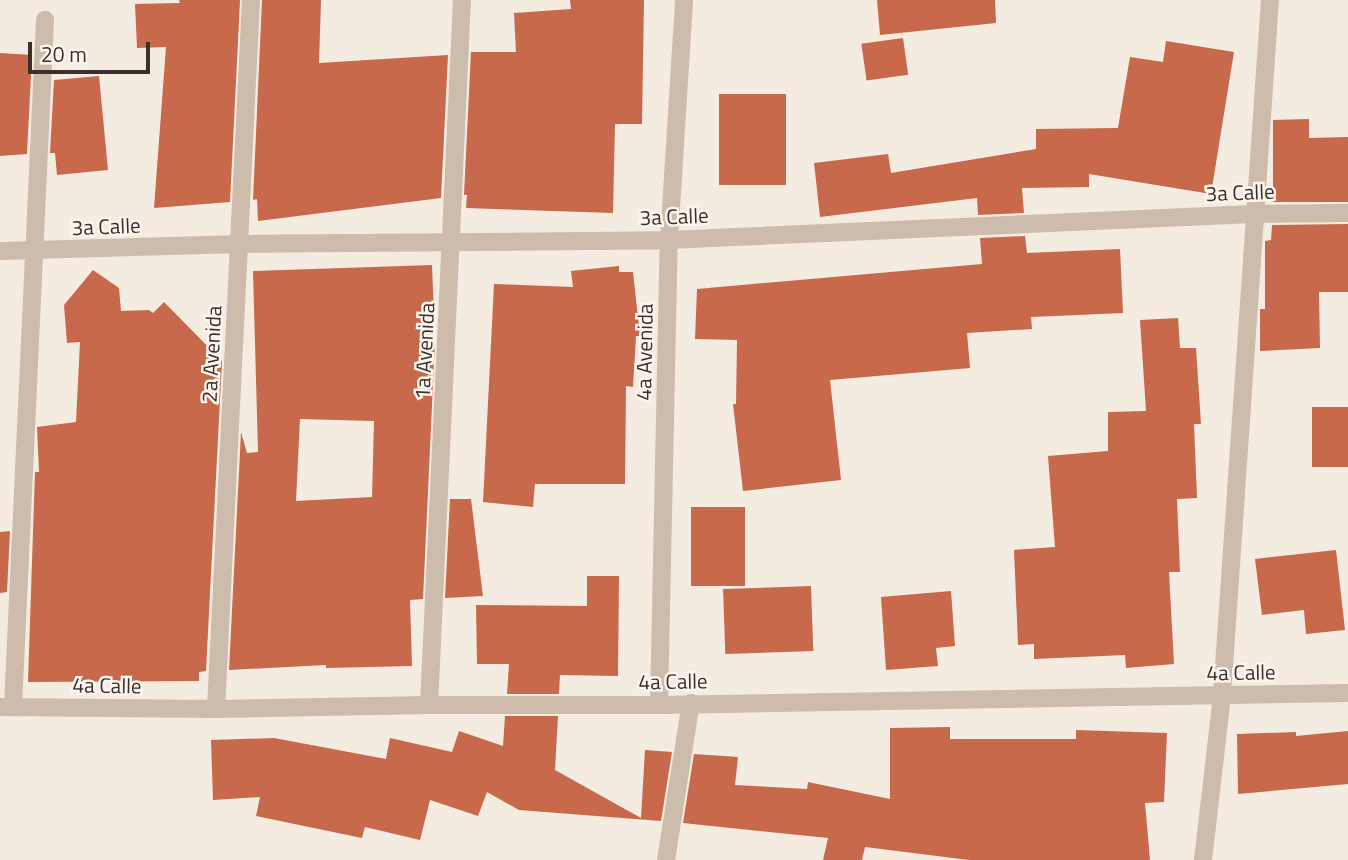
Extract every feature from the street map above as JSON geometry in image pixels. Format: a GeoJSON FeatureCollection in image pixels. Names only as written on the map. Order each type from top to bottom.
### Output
{"type":"FeatureCollection","features":[{"type":"Feature","properties":{"kind":"street","name":"2a Avenida"},"geometry":{"type":"LineString","coordinates":[[216,709],[251,0]]}},
{"type":"Feature","properties":{"kind":"street","name":"1a Avenida"},"geometry":{"type":"LineString","coordinates":[[429,705],[462,0]]}},
{"type":"Feature","properties":{"kind":"street","name":"4a Avenida"},"geometry":{"type":"LineString","coordinates":[[659,705],[669,240],[684,0]]}},
{"type":"Feature","properties":{"kind":"street"},"geometry":{"type":"LineString","coordinates":[[1203,860],[1222,695],[1253,214],[1270,0]]}},
{"type":"Feature","properties":{"kind":"street"},"geometry":{"type":"LineString","coordinates":[[6,707],[45,20]]}},
{"type":"Feature","properties":{"kind":"street","name":"3a Calle"},"geometry":{"type":"LineString","coordinates":[[0,251],[239,244],[669,240],[1348,212]]}},
{"type":"Feature","properties":{"kind":"street","name":"4a Calle"},"geometry":{"type":"LineString","coordinates":[[6,707],[216,709],[659,705],[1348,693]]}},
{"type":"Feature","properties":{"kind":"street"},"geometry":{"type":"LineString","coordinates":[[666,860],[691,703]]}},
{"type":"Feature","properties":{"kind":"building"},"geometry":{"type":"Polygon","coordinates":[[[179,0],[240,0],[230,202],[154,208],[166,47],[137,48],[135,4],[180,3],[179,0]]]}},
{"type":"Feature","properties":{"kind":"building"},"geometry":{"type":"Polygon","coordinates":[[[262,0],[321,0],[319,63],[448,55],[441,198],[258,221],[257,199],[253,200],[262,0]]]}},
{"type":"Feature","properties":{"kind":"building"},"geometry":{"type":"Polygon","coordinates":[[[570,0],[644,0],[642,124],[615,124],[613,213],[466,208],[467,195],[464,195],[471,52],[516,52],[514,13],[571,9],[570,0]]]}},
{"type":"Feature","properties":{"kind":"building"},"geometry":{"type":"Polygon","coordinates":[[[877,0],[995,0],[996,23],[880,35],[877,0]]]}},
{"type":"Feature","properties":{"kind":"building"},"geometry":{"type":"Polygon","coordinates":[[[903,38],[908,75],[867,80],[861,44],[903,38]]]}},
{"type":"Feature","properties":{"kind":"building"},"geometry":{"type":"Polygon","coordinates":[[[1166,41],[1234,52],[1211,194],[1089,174],[1089,187],[1022,188],[1024,213],[978,215],[977,198],[820,217],[814,163],[888,154],[891,173],[1036,149],[1036,129],[1118,128],[1130,57],[1163,62],[1166,41]]]}},
{"type":"Feature","properties":{"kind":"building"},"geometry":{"type":"Polygon","coordinates":[[[0,53],[32,55],[27,154],[0,156],[0,53]]]}},
{"type":"Feature","properties":{"kind":"building"},"geometry":{"type":"Polygon","coordinates":[[[99,76],[108,170],[57,175],[55,153],[50,153],[54,80],[99,76]]]}},
{"type":"Feature","properties":{"kind":"building"},"geometry":{"type":"Polygon","coordinates":[[[719,94],[786,94],[786,185],[719,185],[719,94]]]}},
{"type":"Feature","properties":{"kind":"building"},"geometry":{"type":"Polygon","coordinates":[[[1309,119],[1309,138],[1348,137],[1348,202],[1273,202],[1273,120],[1309,119]]]}},
{"type":"Feature","properties":{"kind":"building"},"geometry":{"type":"Polygon","coordinates":[[[1348,224],[1348,292],[1319,292],[1320,348],[1260,351],[1260,309],[1265,309],[1265,241],[1271,240],[1272,225],[1348,224]]]}},
{"type":"Feature","properties":{"kind":"building"},"geometry":{"type":"Polygon","coordinates":[[[1025,236],[1027,253],[1120,249],[1123,313],[1031,317],[1032,329],[967,333],[970,368],[830,380],[841,480],[743,491],[733,404],[736,404],[737,340],[695,339],[697,289],[982,264],[980,238],[1025,236]]]}},
{"type":"Feature","properties":{"kind":"building"},"geometry":{"type":"Polygon","coordinates":[[[432,265],[435,340],[423,599],[410,600],[412,666],[326,668],[326,665],[229,670],[241,432],[247,453],[258,452],[253,271],[432,265]],[[300,419],[296,501],[372,497],[374,421],[300,419]]]}},
{"type":"Feature","properties":{"kind":"building"},"geometry":{"type":"Polygon","coordinates":[[[619,266],[619,272],[633,272],[640,336],[636,336],[633,387],[626,386],[625,484],[535,484],[533,507],[483,502],[494,284],[573,287],[571,271],[619,266]]]}},
{"type":"Feature","properties":{"kind":"building"},"geometry":{"type":"Polygon","coordinates":[[[93,270],[119,288],[121,311],[149,310],[153,313],[164,302],[222,361],[206,671],[199,672],[199,681],[28,682],[35,472],[39,472],[37,427],[76,422],[80,342],[67,343],[64,305],[93,270]]]}},
{"type":"Feature","properties":{"kind":"building"},"geometry":{"type":"Polygon","coordinates":[[[1178,318],[1180,348],[1196,348],[1201,424],[1194,424],[1197,498],[1177,499],[1180,572],[1169,572],[1174,664],[1126,668],[1125,655],[1034,659],[1034,644],[1018,645],[1014,550],[1055,547],[1048,456],[1108,451],[1108,412],[1146,411],[1140,320],[1178,318]]]}},
{"type":"Feature","properties":{"kind":"building"},"geometry":{"type":"Polygon","coordinates":[[[1312,407],[1348,407],[1348,467],[1312,467],[1312,407]]]}},
{"type":"Feature","properties":{"kind":"building"},"geometry":{"type":"Polygon","coordinates":[[[450,499],[471,499],[483,596],[445,598],[450,499]]]}},
{"type":"Feature","properties":{"kind":"building"},"geometry":{"type":"Polygon","coordinates":[[[691,507],[745,507],[745,586],[691,586],[691,507]]]}},
{"type":"Feature","properties":{"kind":"building"},"geometry":{"type":"Polygon","coordinates":[[[10,531],[7,592],[0,593],[0,532],[10,531]]]}},
{"type":"Feature","properties":{"kind":"building"},"geometry":{"type":"Polygon","coordinates":[[[1336,550],[1345,630],[1306,634],[1304,610],[1262,615],[1255,559],[1336,550]]]}},
{"type":"Feature","properties":{"kind":"building"},"geometry":{"type":"Polygon","coordinates":[[[587,576],[619,576],[618,676],[560,675],[559,694],[507,694],[509,664],[477,664],[476,605],[587,606],[587,576]]]}},
{"type":"Feature","properties":{"kind":"building"},"geometry":{"type":"Polygon","coordinates":[[[811,586],[813,651],[725,654],[723,589],[811,586]]]}},
{"type":"Feature","properties":{"kind":"building"},"geometry":{"type":"Polygon","coordinates":[[[951,591],[955,646],[936,648],[938,666],[886,670],[881,597],[951,591]]]}},
{"type":"Feature","properties":{"kind":"building"},"geometry":{"type":"Polygon","coordinates":[[[505,716],[558,716],[555,770],[641,818],[645,750],[672,752],[661,821],[519,810],[487,792],[478,816],[430,800],[420,840],[365,827],[362,838],[256,816],[260,797],[213,800],[211,740],[274,738],[386,759],[390,738],[452,752],[459,731],[503,746],[505,716]]]}},
{"type":"Feature","properties":{"kind":"building"},"geometry":{"type":"Polygon","coordinates":[[[950,727],[950,739],[1076,739],[1076,730],[1167,733],[1164,802],[1145,803],[1150,860],[969,860],[865,847],[862,860],[823,860],[828,838],[683,823],[694,754],[738,757],[735,785],[807,789],[808,782],[890,799],[890,728],[950,727]]]}},
{"type":"Feature","properties":{"kind":"building"},"geometry":{"type":"Polygon","coordinates":[[[1348,731],[1348,784],[1238,794],[1237,734],[1296,732],[1296,736],[1348,731]]]}}]}
